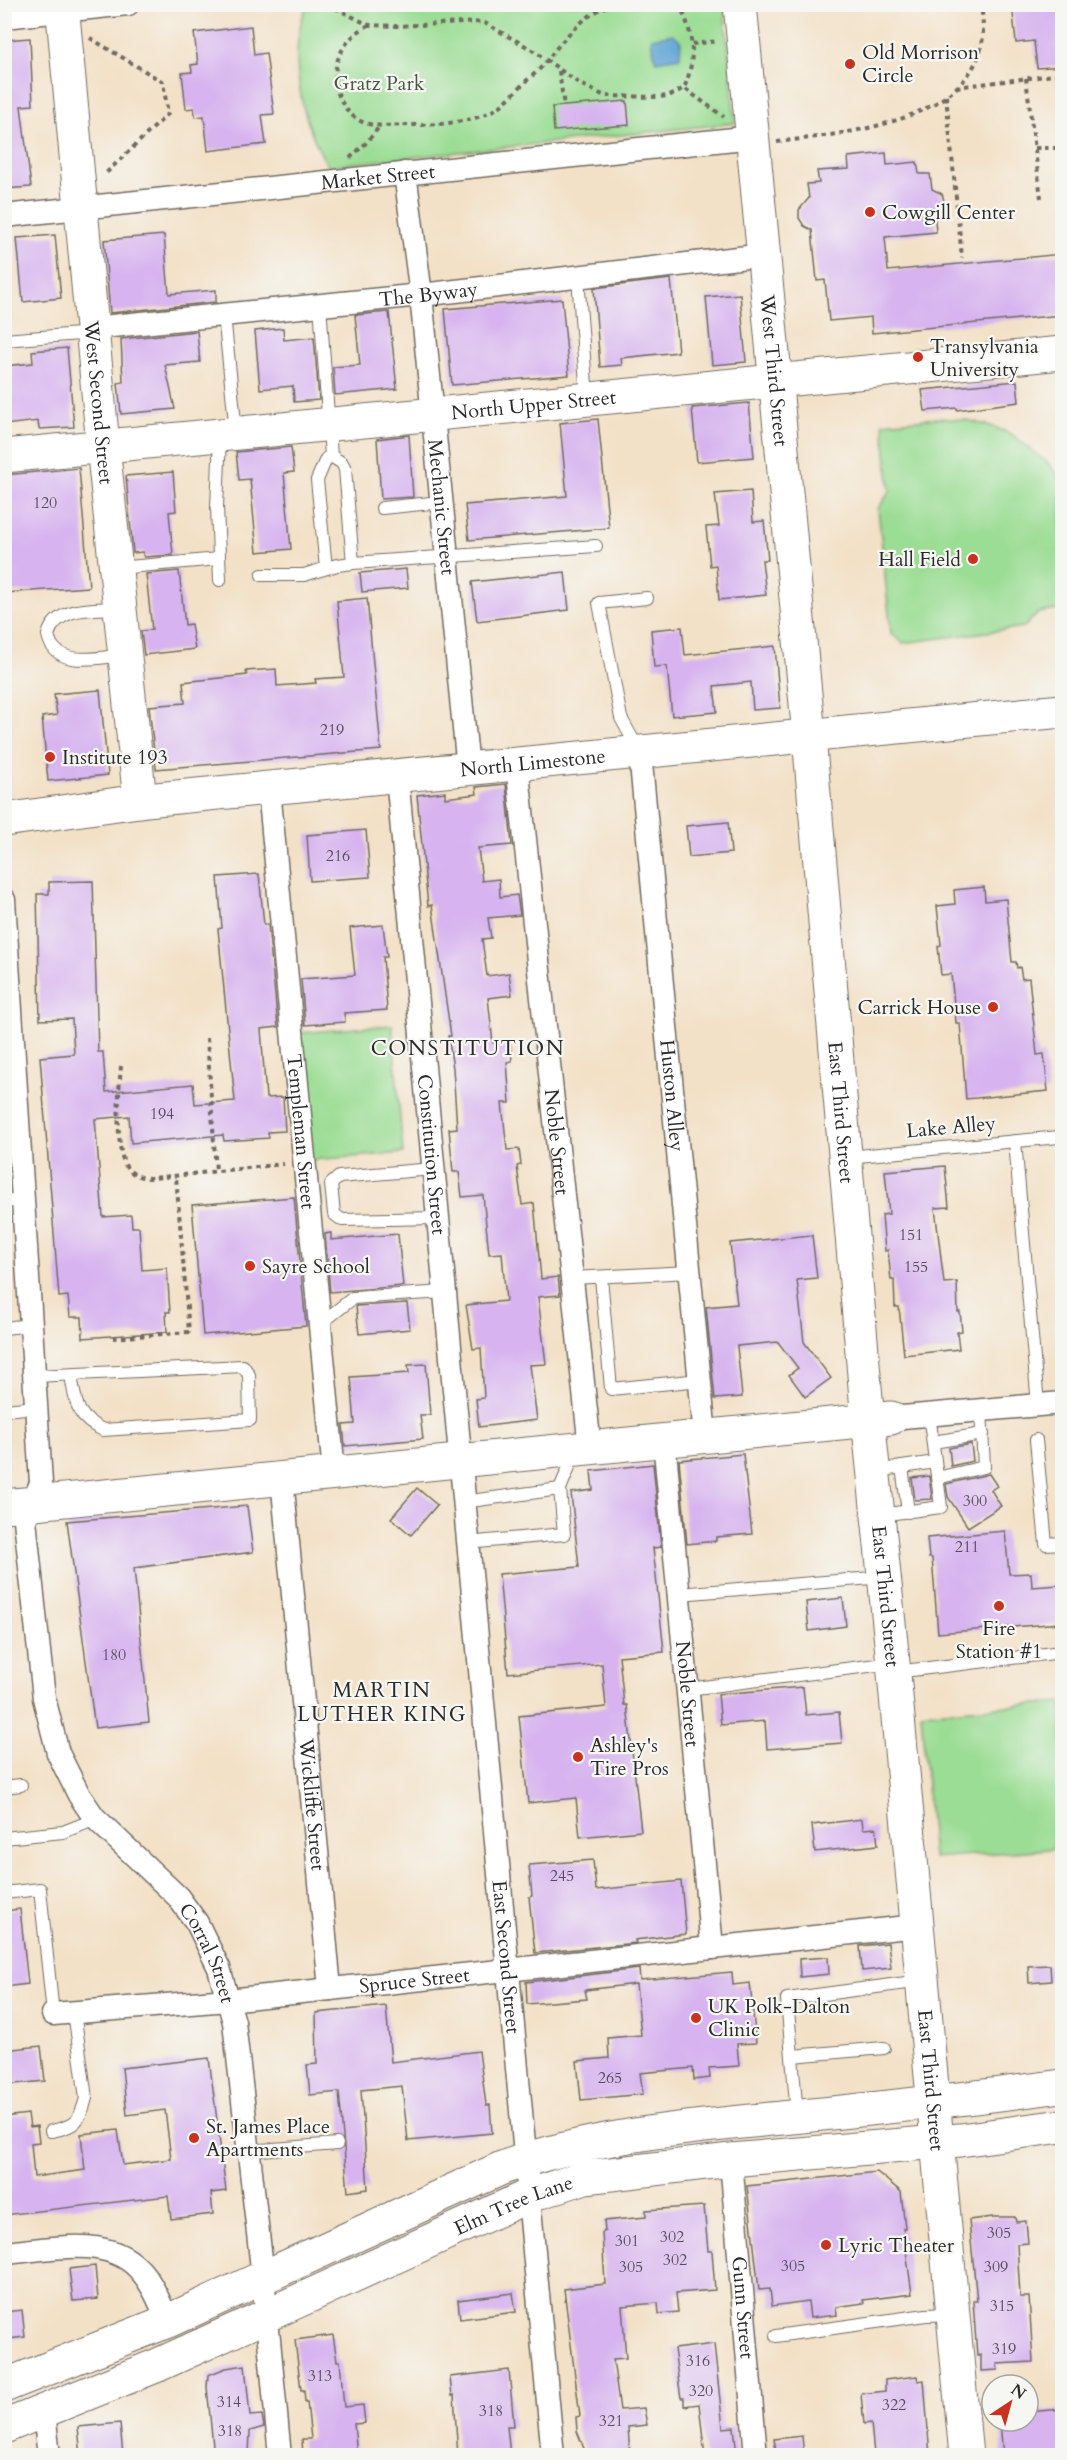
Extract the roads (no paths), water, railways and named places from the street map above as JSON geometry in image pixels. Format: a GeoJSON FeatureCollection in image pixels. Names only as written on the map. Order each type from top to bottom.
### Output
{"type":"FeatureCollection","features":[{"type":"Feature","properties":{"kind":"street"},"geometry":{"type":"LineString","coordinates":[[4,17],[63,8],[128,4]]}},
{"type":"Feature","properties":{"kind":"street","name":"West Third Street"},"geometry":{"type":"LineString","coordinates":[[740,4],[750,133],[764,255],[809,736]]}},
{"type":"Feature","properties":{"kind":"street","name":"West Second Street"},"geometry":{"type":"LineString","coordinates":[[63,8],[103,446],[140,801]]}},
{"type":"Feature","properties":{"kind":"street","name":"Market Street"},"geometry":{"type":"LineString","coordinates":[[4,216],[750,133]]}},
{"type":"Feature","properties":{"kind":"street","name":"Mechanic Street"},"geometry":{"type":"LineString","coordinates":[[405,172],[421,295],[468,769]]}},
{"type":"Feature","properties":{"kind":"street","name":"The Byway"},"geometry":{"type":"LineString","coordinates":[[93,331],[764,255]]}},
{"type":"Feature","properties":{"kind":"street","name":"North Upper Street"},"geometry":{"type":"LineString","coordinates":[[4,456],[1062,353]]}},
{"type":"Feature","properties":{"kind":"street","name":"North Limestone"},"geometry":{"type":"LineString","coordinates":[[4,820],[140,801],[1062,711]]}},
{"type":"Feature","properties":{"kind":"street","name":"East Third Street"},"geometry":{"type":"LineString","coordinates":[[809,736],[845,1157],[893,1514],[885,1577],[966,2456]]}},
{"type":"Feature","properties":{"kind":"street","name":"Huston Alley"},"geometry":{"type":"LineString","coordinates":[[640,753],[705,1436]]}},
{"type":"Feature","properties":{"kind":"street","name":"Noble Street"},"geometry":{"type":"LineString","coordinates":[[517,764],[572,1278],[580,1449]]}},
{"type":"Feature","properties":{"kind":"street","name":"Constitution Street"},"geometry":{"type":"LineString","coordinates":[[397,776],[459,1461]]}},
{"type":"Feature","properties":{"kind":"street","name":"Templeman Street"},"geometry":{"type":"LineString","coordinates":[[269,789],[334,1473]]}},
{"type":"Feature","properties":{"kind":"street","name":"Corral Street"},"geometry":{"type":"LineString","coordinates":[[4,900],[14,1201],[31,1325],[41,1483],[19,1504],[25,1520],[44,1698],[58,1753],[79,1795],[96,1819],[178,1897],[197,1923],[219,1968],[234,2022],[263,2277],[280,2456]]}},
{"type":"Feature","properties":{"kind":"street"},"geometry":{"type":"LineString","coordinates":[[19,1504],[929,1414],[1062,1403]]}},
{"type":"Feature","properties":{"kind":"street","name":"Noble Street"},"geometry":{"type":"LineString","coordinates":[[664,1440],[712,1948]]}},
{"type":"Feature","properties":{"kind":"street","name":"East Second Street"},"geometry":{"type":"LineString","coordinates":[[459,1461],[509,1969],[553,2456]]}},
{"type":"Feature","properties":{"kind":"street","name":"Wickliffe Street"},"geometry":{"type":"LineString","coordinates":[[282,1479],[330,1989]]}},
{"type":"Feature","properties":{"kind":"street","name":"Spruce Street"},"geometry":{"type":"LineString","coordinates":[[64,2013],[228,2000],[917,1926]]}},
{"type":"Feature","properties":{"kind":"street","name":"Elm Tree Lane"},"geometry":{"type":"LineString","coordinates":[[4,2386],[168,2321],[525,2160],[636,2134],[934,2103],[1062,2086]]}},
{"type":"Feature","properties":{"kind":"street","name":"Elm Tree Lane"},"geometry":{"type":"LineString","coordinates":[[4,2427],[44,2413],[158,2365],[528,2196],[585,2177],[731,2160],[936,2142],[1062,2126]]}},
{"type":"Feature","properties":{"kind":"street","name":"Gunn Street"},"geometry":{"type":"LineString","coordinates":[[731,2160],[756,2456]]}},
{"type":"Feature","properties":{"kind":"street"},"geometry":{"type":"LineString","coordinates":[[4,2253],[83,2247],[109,2250],[125,2257],[139,2268],[157,2296],[168,2321]]}},
{"type":"Feature","properties":{"kind":"street"},"geometry":{"type":"LineString","coordinates":[[44,2413],[49,2456]]}},
{"type":"Feature","properties":{"kind":"lane"},"geometry":{"type":"LineString","coordinates":[[578,277],[587,399]]}},
{"type":"Feature","properties":{"kind":"lane"},"geometry":{"type":"LineString","coordinates":[[320,305],[331,456]]}},
{"type":"Feature","properties":{"kind":"lane"},"geometry":{"type":"LineString","coordinates":[[220,580],[217,507],[228,434],[224,315]]}},
{"type":"Feature","properties":{"kind":"lane"},"geometry":{"type":"LineString","coordinates":[[4,340],[93,331]]}},
{"type":"Feature","properties":{"kind":"lane"},"geometry":{"type":"LineString","coordinates":[[331,456],[342,463],[345,469],[353,563]]}},
{"type":"Feature","properties":{"kind":"lane"},"geometry":{"type":"LineString","coordinates":[[326,568],[317,480],[326,459],[331,456]]}},
{"type":"Feature","properties":{"kind":"lane"},"geometry":{"type":"LineString","coordinates":[[382,508],[441,502]]}},
{"type":"Feature","properties":{"kind":"lane"},"geometry":{"type":"LineString","coordinates":[[262,575],[304,575],[353,563],[596,546]]}},
{"type":"Feature","properties":{"kind":"lane"},"geometry":{"type":"LineString","coordinates":[[116,568],[219,559]]}},
{"type":"Feature","properties":{"kind":"lane"},"geometry":{"type":"LineString","coordinates":[[640,753],[621,718],[599,603],[647,598]]}},
{"type":"Feature","properties":{"kind":"lane"},"geometry":{"type":"LineString","coordinates":[[120,608],[65,613],[51,626],[48,635],[54,648],[68,657],[82,659],[125,655]]}},
{"type":"Feature","properties":{"kind":"lane","name":"Lake Alley"},"geometry":{"type":"LineString","coordinates":[[845,1157],[1059,1137]]}},
{"type":"Feature","properties":{"kind":"lane"},"geometry":{"type":"LineString","coordinates":[[1015,1141],[1038,1406]]}},
{"type":"Feature","properties":{"kind":"lane"},"geometry":{"type":"LineString","coordinates":[[433,1168],[339,1177],[331,1184],[334,1214],[342,1221],[437,1218]]}},
{"type":"Feature","properties":{"kind":"lane"},"geometry":{"type":"LineString","coordinates":[[572,1278],[690,1272]]}},
{"type":"Feature","properties":{"kind":"lane"},"geometry":{"type":"LineString","coordinates":[[601,1277],[610,1389],[700,1380]]}},
{"type":"Feature","properties":{"kind":"lane"},"geometry":{"type":"LineString","coordinates":[[320,1324],[353,1298],[444,1292]]}},
{"type":"Feature","properties":{"kind":"lane"},"geometry":{"type":"LineString","coordinates":[[4,1328],[31,1325]]}},
{"type":"Feature","properties":{"kind":"lane"},"geometry":{"type":"LineString","coordinates":[[35,1376],[243,1366],[249,1375],[250,1420],[103,1431],[87,1422],[78,1412],[71,1375]]}},
{"type":"Feature","properties":{"kind":"lane"},"geometry":{"type":"LineString","coordinates":[[4,1410],[36,1407]]}},
{"type":"Feature","properties":{"kind":"lane"},"geometry":{"type":"LineString","coordinates":[[937,1478],[984,1467],[981,1410]]}},
{"type":"Feature","properties":{"kind":"lane"},"geometry":{"type":"LineString","coordinates":[[893,1514],[941,1507],[929,1414]]}},
{"type":"Feature","properties":{"kind":"lane"},"geometry":{"type":"LineString","coordinates":[[933,1442],[982,1434]]}},
{"type":"Feature","properties":{"kind":"lane"},"geometry":{"type":"LineString","coordinates":[[1036,1440],[1046,1544],[1062,1543]]}},
{"type":"Feature","properties":{"kind":"lane"},"geometry":{"type":"LineString","coordinates":[[467,1543],[564,1534],[560,1489],[580,1449]]}},
{"type":"Feature","properties":{"kind":"lane"},"geometry":{"type":"LineString","coordinates":[[888,1469],[935,1462]]}},
{"type":"Feature","properties":{"kind":"lane"},"geometry":{"type":"LineString","coordinates":[[463,1502],[560,1489]]}},
{"type":"Feature","properties":{"kind":"lane"},"geometry":{"type":"LineString","coordinates":[[679,1594],[885,1577]]}},
{"type":"Feature","properties":{"kind":"lane"},"geometry":{"type":"LineString","coordinates":[[688,1689],[1062,1652]]}},
{"type":"Feature","properties":{"kind":"lane"},"geometry":{"type":"LineString","coordinates":[[4,1787],[21,1785]]}},
{"type":"Feature","properties":{"kind":"lane"},"geometry":{"type":"LineString","coordinates":[[4,1838],[63,1832],[96,1819]]}},
{"type":"Feature","properties":{"kind":"lane"},"geometry":{"type":"LineString","coordinates":[[4,1893],[40,1888],[64,2013],[86,2098],[83,2110],[76,2122],[66,2128],[51,2131]]}},
{"type":"Feature","properties":{"kind":"lane"},"geometry":{"type":"LineString","coordinates":[[797,2116],[787,1999],[922,1981]]}},
{"type":"Feature","properties":{"kind":"lane"},"geometry":{"type":"LineString","coordinates":[[792,2056],[884,2048]]}},
{"type":"Feature","properties":{"kind":"lane"},"geometry":{"type":"LineString","coordinates":[[248,2151],[337,2144]]}},
{"type":"Feature","properties":{"kind":"lane"},"geometry":{"type":"LineString","coordinates":[[776,2336],[926,2315],[952,2314]]}},
{"type":"Feature","properties":{"kind":"water"},"geometry":{"type":"Polygon","coordinates":[[[673,34],[681,41],[680,57],[656,61],[652,38],[673,34]]]}},
{"type":"Feature","properties":{"kind":"place","name":"Old Morrison Circle"},"geometry":{"type":"Point","coordinates":[850,64]}},
{"type":"Feature","properties":{"kind":"place","name":"Cowgill Center"},"geometry":{"type":"Point","coordinates":[870,212]}},
{"type":"Feature","properties":{"kind":"place","name":"Transylvania University"},"geometry":{"type":"Point","coordinates":[918,357]}},
{"type":"Feature","properties":{"kind":"place","name":"Hall Field"},"geometry":{"type":"Point","coordinates":[973,559]}},
{"type":"Feature","properties":{"kind":"place","name":"Institute 193"},"geometry":{"type":"Point","coordinates":[50,757]}},
{"type":"Feature","properties":{"kind":"place","name":"Carrick House"},"geometry":{"type":"Point","coordinates":[993,1007]}},
{"type":"Feature","properties":{"kind":"place","name":"Sayre School"},"geometry":{"type":"Point","coordinates":[250,1266]}},
{"type":"Feature","properties":{"kind":"place","name":"Fire Station #1"},"geometry":{"type":"Point","coordinates":[999,1606]}},
{"type":"Feature","properties":{"kind":"place","name":"Ashley's Tire Pros"},"geometry":{"type":"Point","coordinates":[578,1757]}},
{"type":"Feature","properties":{"kind":"place","name":"UK Polk-Dalton Clinic"},"geometry":{"type":"Point","coordinates":[696,2018]}},
{"type":"Feature","properties":{"kind":"place","name":"St. James Place Apartments"},"geometry":{"type":"Point","coordinates":[194,2138]}},
{"type":"Feature","properties":{"kind":"place","name":"Lyric Theater"},"geometry":{"type":"Point","coordinates":[826,2245]}},
{"type":"Feature","properties":{"kind":"district","name":"CONSTITUTION"},"geometry":{"type":"Point","coordinates":[468,1048]}},
{"type":"Feature","properties":{"kind":"district","name":"MARTIN LUTHER KING"},"geometry":{"type":"Point","coordinates":[382,1702]}},
{"type":"Feature","properties":{"kind":"park label","name":"Gratz Park"},"geometry":{"type":"Point","coordinates":[379,83]}}]}
